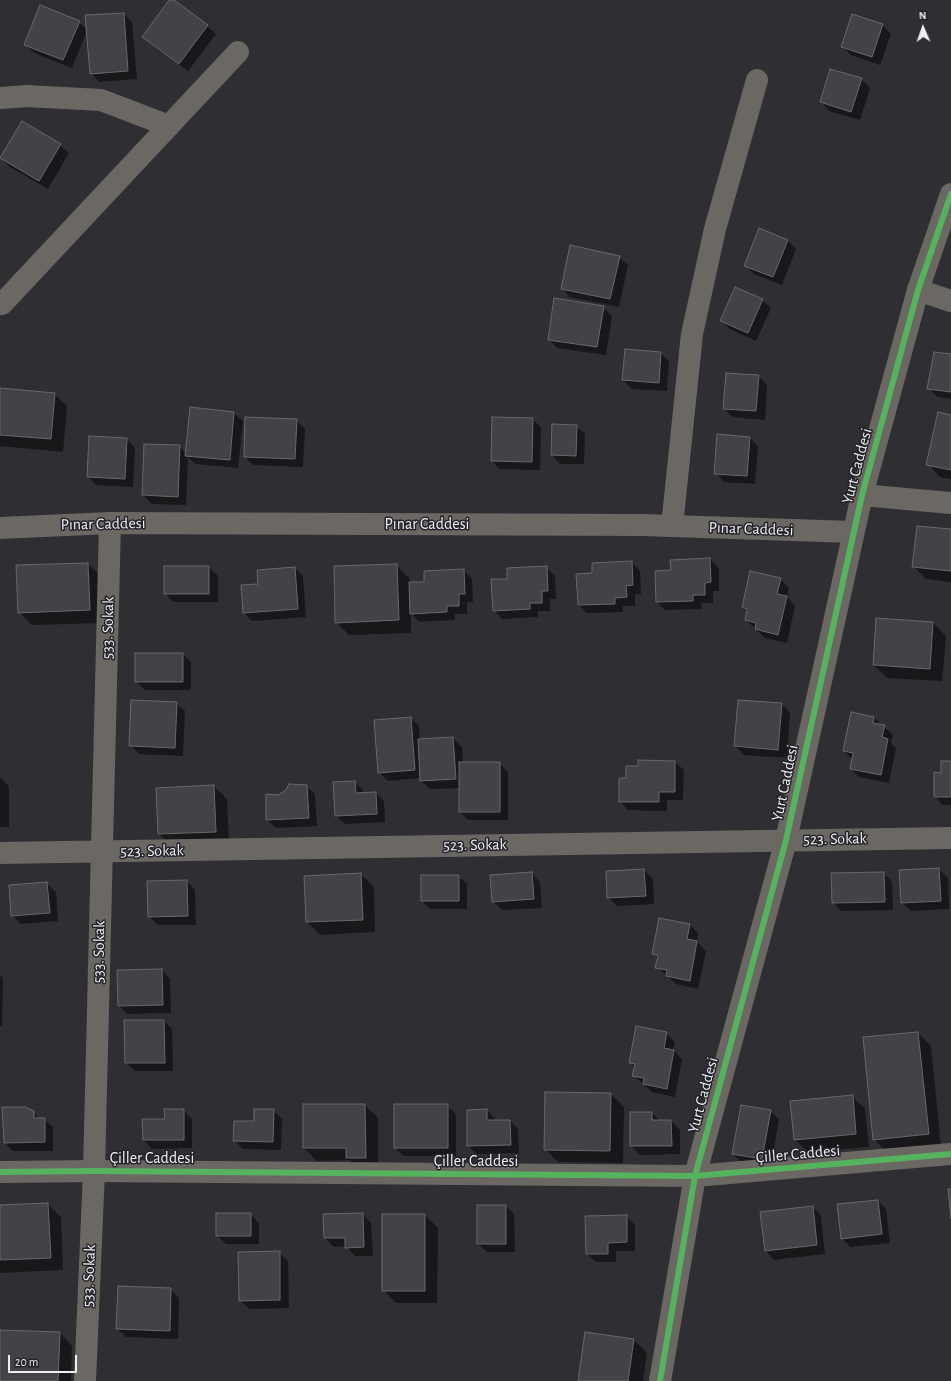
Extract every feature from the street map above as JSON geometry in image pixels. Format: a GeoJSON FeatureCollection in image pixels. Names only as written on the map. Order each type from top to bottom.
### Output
{"type":"FeatureCollection","features":[{"type":"Feature","properties":{"kind":"street"},"geometry":{"type":"LineString","coordinates":[[0,304],[2,304],[238,52]]}},
{"type":"Feature","properties":{"kind":"street"},"geometry":{"type":"LineString","coordinates":[[672,526],[692,334],[715,229],[757,80]]}},
{"type":"Feature","properties":{"kind":"street"},"geometry":{"type":"LineString","coordinates":[[0,98],[27,96],[101,100],[169,126]]}},
{"type":"Feature","properties":{"kind":"street","name":"Yurt Caddesi"},"geometry":{"type":"LineString","coordinates":[[660,1381],[695,1176],[786,840],[862,495],[918,290],[951,194]]}},
{"type":"Feature","properties":{"kind":"street"},"geometry":{"type":"LineString","coordinates":[[918,290],[951,301]]}},
{"type":"Feature","properties":{"kind":"street"},"geometry":{"type":"LineString","coordinates":[[862,495],[951,503]]}},
{"type":"Feature","properties":{"kind":"street","name":"Pınar Caddesi"},"geometry":{"type":"LineString","coordinates":[[0,528],[110,523],[642,525],[853,532]]}},
{"type":"Feature","properties":{"kind":"street","name":"533. Sokak"},"geometry":{"type":"LineString","coordinates":[[85,1381],[94,1170],[110,523]]}},
{"type":"Feature","properties":{"kind":"street","name":"523. Sokak"},"geometry":{"type":"LineString","coordinates":[[0,853],[951,838]]}},
{"type":"Feature","properties":{"kind":"street","name":"Çiller Caddesi"},"geometry":{"type":"LineString","coordinates":[[0,1172],[94,1170],[695,1176],[951,1154]]}},
{"type":"Feature","properties":{"kind":"building"},"geometry":{"type":"Polygon","coordinates":[[[169,0],[174,0],[208,25],[179,64],[142,37],[169,0]]]}},
{"type":"Feature","properties":{"kind":"building"},"geometry":{"type":"Polygon","coordinates":[[[40,5],[80,21],[63,60],[24,45],[40,5]]]}},
{"type":"Feature","properties":{"kind":"building"},"geometry":{"type":"Polygon","coordinates":[[[124,13],[128,71],[90,74],[85,15],[124,13]]]}},
{"type":"Feature","properties":{"kind":"building"},"geometry":{"type":"Polygon","coordinates":[[[852,14],[883,24],[872,57],[841,47],[852,14]]]}},
{"type":"Feature","properties":{"kind":"building"},"geometry":{"type":"Polygon","coordinates":[[[830,69],[862,78],[851,112],[820,102],[830,69]]]}},
{"type":"Feature","properties":{"kind":"building"},"geometry":{"type":"Polygon","coordinates":[[[22,121],[61,144],[39,181],[0,158],[22,121]]]}},
{"type":"Feature","properties":{"kind":"building"},"geometry":{"type":"Polygon","coordinates":[[[759,228],[788,240],[773,277],[744,266],[759,228]]]}},
{"type":"Feature","properties":{"kind":"building"},"geometry":{"type":"Polygon","coordinates":[[[570,245],[620,256],[610,299],[561,289],[570,245]]]}},
{"type":"Feature","properties":{"kind":"building"},"geometry":{"type":"Polygon","coordinates":[[[735,287],[763,299],[748,333],[720,321],[735,287]]]}},
{"type":"Feature","properties":{"kind":"building"},"geometry":{"type":"Polygon","coordinates":[[[554,298],[604,306],[597,347],[548,340],[554,298]]]}},
{"type":"Feature","properties":{"kind":"building"},"geometry":{"type":"Polygon","coordinates":[[[625,349],[661,352],[659,383],[622,380],[625,349]]]}},
{"type":"Feature","properties":{"kind":"building"},"geometry":{"type":"Polygon","coordinates":[[[934,352],[951,354],[951,392],[927,389],[934,352]]]}},
{"type":"Feature","properties":{"kind":"building"},"geometry":{"type":"Polygon","coordinates":[[[726,373],[759,375],[756,411],[723,409],[726,373]]]}},
{"type":"Feature","properties":{"kind":"building"},"geometry":{"type":"Polygon","coordinates":[[[0,388],[55,393],[51,439],[0,435],[0,388]]]}},
{"type":"Feature","properties":{"kind":"building"},"geometry":{"type":"Polygon","coordinates":[[[190,407],[234,412],[230,460],[185,456],[190,407]]]}},
{"type":"Feature","properties":{"kind":"building"},"geometry":{"type":"Polygon","coordinates":[[[938,412],[951,415],[951,470],[926,465],[938,412]]]}},
{"type":"Feature","properties":{"kind":"building"},"geometry":{"type":"Polygon","coordinates":[[[245,417],[297,419],[295,459],[244,457],[245,417]]]}},
{"type":"Feature","properties":{"kind":"building"},"geometry":{"type":"Polygon","coordinates":[[[492,417],[533,418],[532,462],[491,461],[492,417]]]}},
{"type":"Feature","properties":{"kind":"building"},"geometry":{"type":"Polygon","coordinates":[[[552,424],[577,425],[576,456],[551,455],[552,424]]]}},
{"type":"Feature","properties":{"kind":"building"},"geometry":{"type":"Polygon","coordinates":[[[717,434],[750,437],[747,476],[714,474],[717,434]]]}},
{"type":"Feature","properties":{"kind":"building"},"geometry":{"type":"Polygon","coordinates":[[[89,436],[127,438],[125,479],[87,477],[89,436]]]}},
{"type":"Feature","properties":{"kind":"building"},"geometry":{"type":"Polygon","coordinates":[[[144,444],[180,445],[178,497],[142,495],[144,444]]]}},
{"type":"Feature","properties":{"kind":"building"},"geometry":{"type":"Polygon","coordinates":[[[917,526],[951,529],[951,571],[912,567],[917,526]]]}},
{"type":"Feature","properties":{"kind":"building"},"geometry":{"type":"Polygon","coordinates":[[[710,558],[711,582],[705,583],[705,595],[693,595],[693,601],[656,602],[655,571],[671,570],[670,560],[710,558]]]}},
{"type":"Feature","properties":{"kind":"building"},"geometry":{"type":"Polygon","coordinates":[[[632,561],[633,585],[626,586],[627,597],[615,598],[615,604],[578,605],[576,574],[592,573],[592,563],[632,561]]]}},
{"type":"Feature","properties":{"kind":"building"},"geometry":{"type":"Polygon","coordinates":[[[88,563],[90,610],[18,613],[16,565],[88,563]]]}},
{"type":"Feature","properties":{"kind":"building"},"geometry":{"type":"Polygon","coordinates":[[[397,564],[399,620],[335,623],[334,566],[397,564]]]}},
{"type":"Feature","properties":{"kind":"building"},"geometry":{"type":"Polygon","coordinates":[[[164,566],[209,566],[209,594],[164,594],[164,566]]]}},
{"type":"Feature","properties":{"kind":"building"},"geometry":{"type":"Polygon","coordinates":[[[547,566],[548,591],[542,591],[542,603],[530,603],[530,609],[493,611],[491,579],[507,579],[507,568],[547,566]]]}},
{"type":"Feature","properties":{"kind":"building"},"geometry":{"type":"Polygon","coordinates":[[[295,567],[298,609],[243,613],[241,585],[258,584],[257,570],[295,567]]]}},
{"type":"Feature","properties":{"kind":"building"},"geometry":{"type":"Polygon","coordinates":[[[464,569],[465,594],[459,594],[459,606],[447,606],[447,612],[410,614],[409,582],[424,582],[424,571],[464,569]]]}},
{"type":"Feature","properties":{"kind":"building"},"geometry":{"type":"Polygon","coordinates":[[[750,571],[781,578],[777,594],[787,596],[778,635],[755,629],[756,623],[745,620],[747,609],[742,607],[750,571]]]}},
{"type":"Feature","properties":{"kind":"building"},"geometry":{"type":"Polygon","coordinates":[[[876,618],[933,622],[930,669],[873,665],[876,618]]]}},
{"type":"Feature","properties":{"kind":"building"},"geometry":{"type":"Polygon","coordinates":[[[135,653],[183,653],[183,682],[135,682],[135,653]]]}},
{"type":"Feature","properties":{"kind":"building"},"geometry":{"type":"Polygon","coordinates":[[[131,700],[177,702],[175,748],[129,746],[131,700]]]}},
{"type":"Feature","properties":{"kind":"building"},"geometry":{"type":"Polygon","coordinates":[[[738,700],[782,703],[778,750],[734,746],[738,700]]]}},
{"type":"Feature","properties":{"kind":"building"},"geometry":{"type":"Polygon","coordinates":[[[851,712],[874,717],[873,723],[885,725],[882,737],[888,739],[881,775],[850,769],[853,753],[843,751],[851,712]]]}},
{"type":"Feature","properties":{"kind":"building"},"geometry":{"type":"Polygon","coordinates":[[[411,717],[415,770],[378,773],[374,720],[411,717]]]}},
{"type":"Feature","properties":{"kind":"building"},"geometry":{"type":"Polygon","coordinates":[[[453,737],[456,779],[420,781],[418,739],[453,737]]]}},
{"type":"Feature","properties":{"kind":"building"},"geometry":{"type":"Polygon","coordinates":[[[638,760],[675,761],[675,792],[659,792],[659,802],[619,802],[619,778],[626,778],[626,766],[638,766],[638,760]]]}},
{"type":"Feature","properties":{"kind":"building"},"geometry":{"type":"Polygon","coordinates":[[[941,761],[951,761],[951,797],[934,797],[934,772],[941,773],[941,761]]]}},
{"type":"Feature","properties":{"kind":"building"},"geometry":{"type":"Polygon","coordinates":[[[459,762],[500,762],[500,812],[459,812],[459,762]]]}},
{"type":"Feature","properties":{"kind":"building"},"geometry":{"type":"Polygon","coordinates":[[[355,781],[356,793],[376,792],[377,814],[335,816],[333,782],[355,781]]]}},
{"type":"Feature","properties":{"kind":"building"},"geometry":{"type":"Polygon","coordinates":[[[289,784],[307,785],[309,818],[266,820],[266,794],[278,795],[286,790],[289,784]]]}},
{"type":"Feature","properties":{"kind":"building"},"geometry":{"type":"Polygon","coordinates":[[[214,785],[216,832],[158,834],[156,788],[214,785]]]}},
{"type":"Feature","properties":{"kind":"building"},"geometry":{"type":"Polygon","coordinates":[[[939,868],[941,901],[901,903],[899,870],[939,868]]]}},
{"type":"Feature","properties":{"kind":"building"},"geometry":{"type":"Polygon","coordinates":[[[644,869],[646,896],[607,898],[606,871],[644,869]]]}},
{"type":"Feature","properties":{"kind":"building"},"geometry":{"type":"Polygon","coordinates":[[[532,872],[534,899],[492,902],[490,875],[532,872]]]}},
{"type":"Feature","properties":{"kind":"building"},"geometry":{"type":"Polygon","coordinates":[[[884,872],[885,902],[832,903],[831,873],[884,872]]]}},
{"type":"Feature","properties":{"kind":"building"},"geometry":{"type":"Polygon","coordinates":[[[361,873],[363,920],[306,922],[304,876],[361,873]]]}},
{"type":"Feature","properties":{"kind":"building"},"geometry":{"type":"Polygon","coordinates":[[[421,875],[459,875],[459,901],[421,901],[421,875]]]}},
{"type":"Feature","properties":{"kind":"building"},"geometry":{"type":"Polygon","coordinates":[[[187,880],[188,916],[148,917],[147,881],[187,880]]]}},
{"type":"Feature","properties":{"kind":"building"},"geometry":{"type":"Polygon","coordinates":[[[47,882],[50,913],[11,916],[9,885],[47,882]]]}},
{"type":"Feature","properties":{"kind":"building"},"geometry":{"type":"Polygon","coordinates":[[[659,918],[690,924],[687,939],[697,941],[690,981],[666,976],[667,970],[655,968],[658,956],[652,954],[659,918]]]}},
{"type":"Feature","properties":{"kind":"building"},"geometry":{"type":"Polygon","coordinates":[[[162,969],[163,1005],[118,1006],[117,970],[162,969]]]}},
{"type":"Feature","properties":{"kind":"building"},"geometry":{"type":"Polygon","coordinates":[[[124,1020],[164,1020],[165,1063],[125,1063],[124,1020]]]}},
{"type":"Feature","properties":{"kind":"building"},"geometry":{"type":"Polygon","coordinates":[[[636,1026],[667,1032],[664,1048],[674,1050],[667,1089],[643,1084],[644,1078],[632,1076],[635,1064],[629,1063],[636,1026]]]}},
{"type":"Feature","properties":{"kind":"building"},"geometry":{"type":"Polygon","coordinates":[[[918,1032],[929,1134],[873,1140],[863,1037],[918,1032]]]}},
{"type":"Feature","properties":{"kind":"building"},"geometry":{"type":"Polygon","coordinates":[[[545,1092],[611,1093],[610,1151],[544,1150],[545,1092]]]}},
{"type":"Feature","properties":{"kind":"building"},"geometry":{"type":"Polygon","coordinates":[[[853,1095],[856,1134],[794,1140],[790,1101],[853,1095]]]}},
{"type":"Feature","properties":{"kind":"building"},"geometry":{"type":"Polygon","coordinates":[[[303,1104],[365,1104],[366,1158],[346,1158],[346,1148],[303,1148],[303,1104]]]}},
{"type":"Feature","properties":{"kind":"building"},"geometry":{"type":"Polygon","coordinates":[[[394,1104],[448,1104],[448,1148],[394,1148],[394,1104]]]}},
{"type":"Feature","properties":{"kind":"building"},"geometry":{"type":"Polygon","coordinates":[[[741,1105],[771,1110],[762,1159],[732,1154],[741,1105]]]}},
{"type":"Feature","properties":{"kind":"building"},"geometry":{"type":"Polygon","coordinates":[[[2,1107],[25,1107],[34,1111],[34,1118],[45,1118],[45,1142],[4,1143],[2,1107]]]}},
{"type":"Feature","properties":{"kind":"building"},"geometry":{"type":"Polygon","coordinates":[[[164,1109],[184,1109],[184,1140],[143,1140],[142,1119],[165,1119],[164,1109]]]}},
{"type":"Feature","properties":{"kind":"building"},"geometry":{"type":"Polygon","coordinates":[[[254,1109],[274,1109],[273,1142],[233,1141],[234,1121],[254,1121],[254,1109]]]}},
{"type":"Feature","properties":{"kind":"building"},"geometry":{"type":"Polygon","coordinates":[[[487,1109],[487,1120],[510,1120],[511,1145],[467,1146],[467,1110],[487,1109]]]}},
{"type":"Feature","properties":{"kind":"building"},"geometry":{"type":"Polygon","coordinates":[[[630,1112],[652,1112],[652,1120],[671,1120],[672,1146],[630,1146],[630,1112]]]}},
{"type":"Feature","properties":{"kind":"building"},"geometry":{"type":"Polygon","coordinates":[[[948,1189],[951,1189],[951,1219],[948,1189]]]}},
{"type":"Feature","properties":{"kind":"building"},"geometry":{"type":"Polygon","coordinates":[[[878,1200],[882,1234],[841,1239],[837,1204],[878,1200]]]}},
{"type":"Feature","properties":{"kind":"building"},"geometry":{"type":"Polygon","coordinates":[[[48,1203],[51,1258],[0,1260],[0,1205],[48,1203]]]}},
{"type":"Feature","properties":{"kind":"building"},"geometry":{"type":"Polygon","coordinates":[[[477,1205],[506,1205],[506,1244],[477,1244],[477,1205]]]}},
{"type":"Feature","properties":{"kind":"building"},"geometry":{"type":"Polygon","coordinates":[[[813,1206],[817,1245],[765,1251],[760,1212],[813,1206]]]}},
{"type":"Feature","properties":{"kind":"building"},"geometry":{"type":"Polygon","coordinates":[[[216,1213],[251,1213],[251,1236],[216,1236],[216,1213]]]}},
{"type":"Feature","properties":{"kind":"building"},"geometry":{"type":"Polygon","coordinates":[[[363,1213],[364,1247],[345,1248],[345,1238],[324,1238],[323,1214],[363,1213]]]}},
{"type":"Feature","properties":{"kind":"building"},"geometry":{"type":"Polygon","coordinates":[[[382,1214],[425,1214],[425,1291],[382,1291],[382,1214]]]}},
{"type":"Feature","properties":{"kind":"building"},"geometry":{"type":"Polygon","coordinates":[[[627,1215],[627,1242],[608,1243],[608,1254],[586,1254],[585,1216],[627,1215]]]}},
{"type":"Feature","properties":{"kind":"building"},"geometry":{"type":"Polygon","coordinates":[[[280,1251],[280,1300],[239,1301],[238,1252],[280,1251]]]}},
{"type":"Feature","properties":{"kind":"building"},"geometry":{"type":"Polygon","coordinates":[[[118,1286],[171,1288],[170,1331],[116,1329],[118,1286]]]}},
{"type":"Feature","properties":{"kind":"building"},"geometry":{"type":"Polygon","coordinates":[[[0,1330],[60,1332],[58,1381],[0,1381],[0,1330]]]}},
{"type":"Feature","properties":{"kind":"building"},"geometry":{"type":"Polygon","coordinates":[[[585,1332],[634,1339],[628,1381],[578,1381],[585,1332]]]}},
{"type":"Feature","properties":{"kind":"cycle path"},"geometry":{"type":"LineString","coordinates":[[660,1381],[695,1176],[786,840],[862,495],[918,290],[951,194]]}},
{"type":"Feature","properties":{"kind":"cycle path"},"geometry":{"type":"LineString","coordinates":[[0,1172],[94,1171],[695,1176],[951,1154]]}}]}
